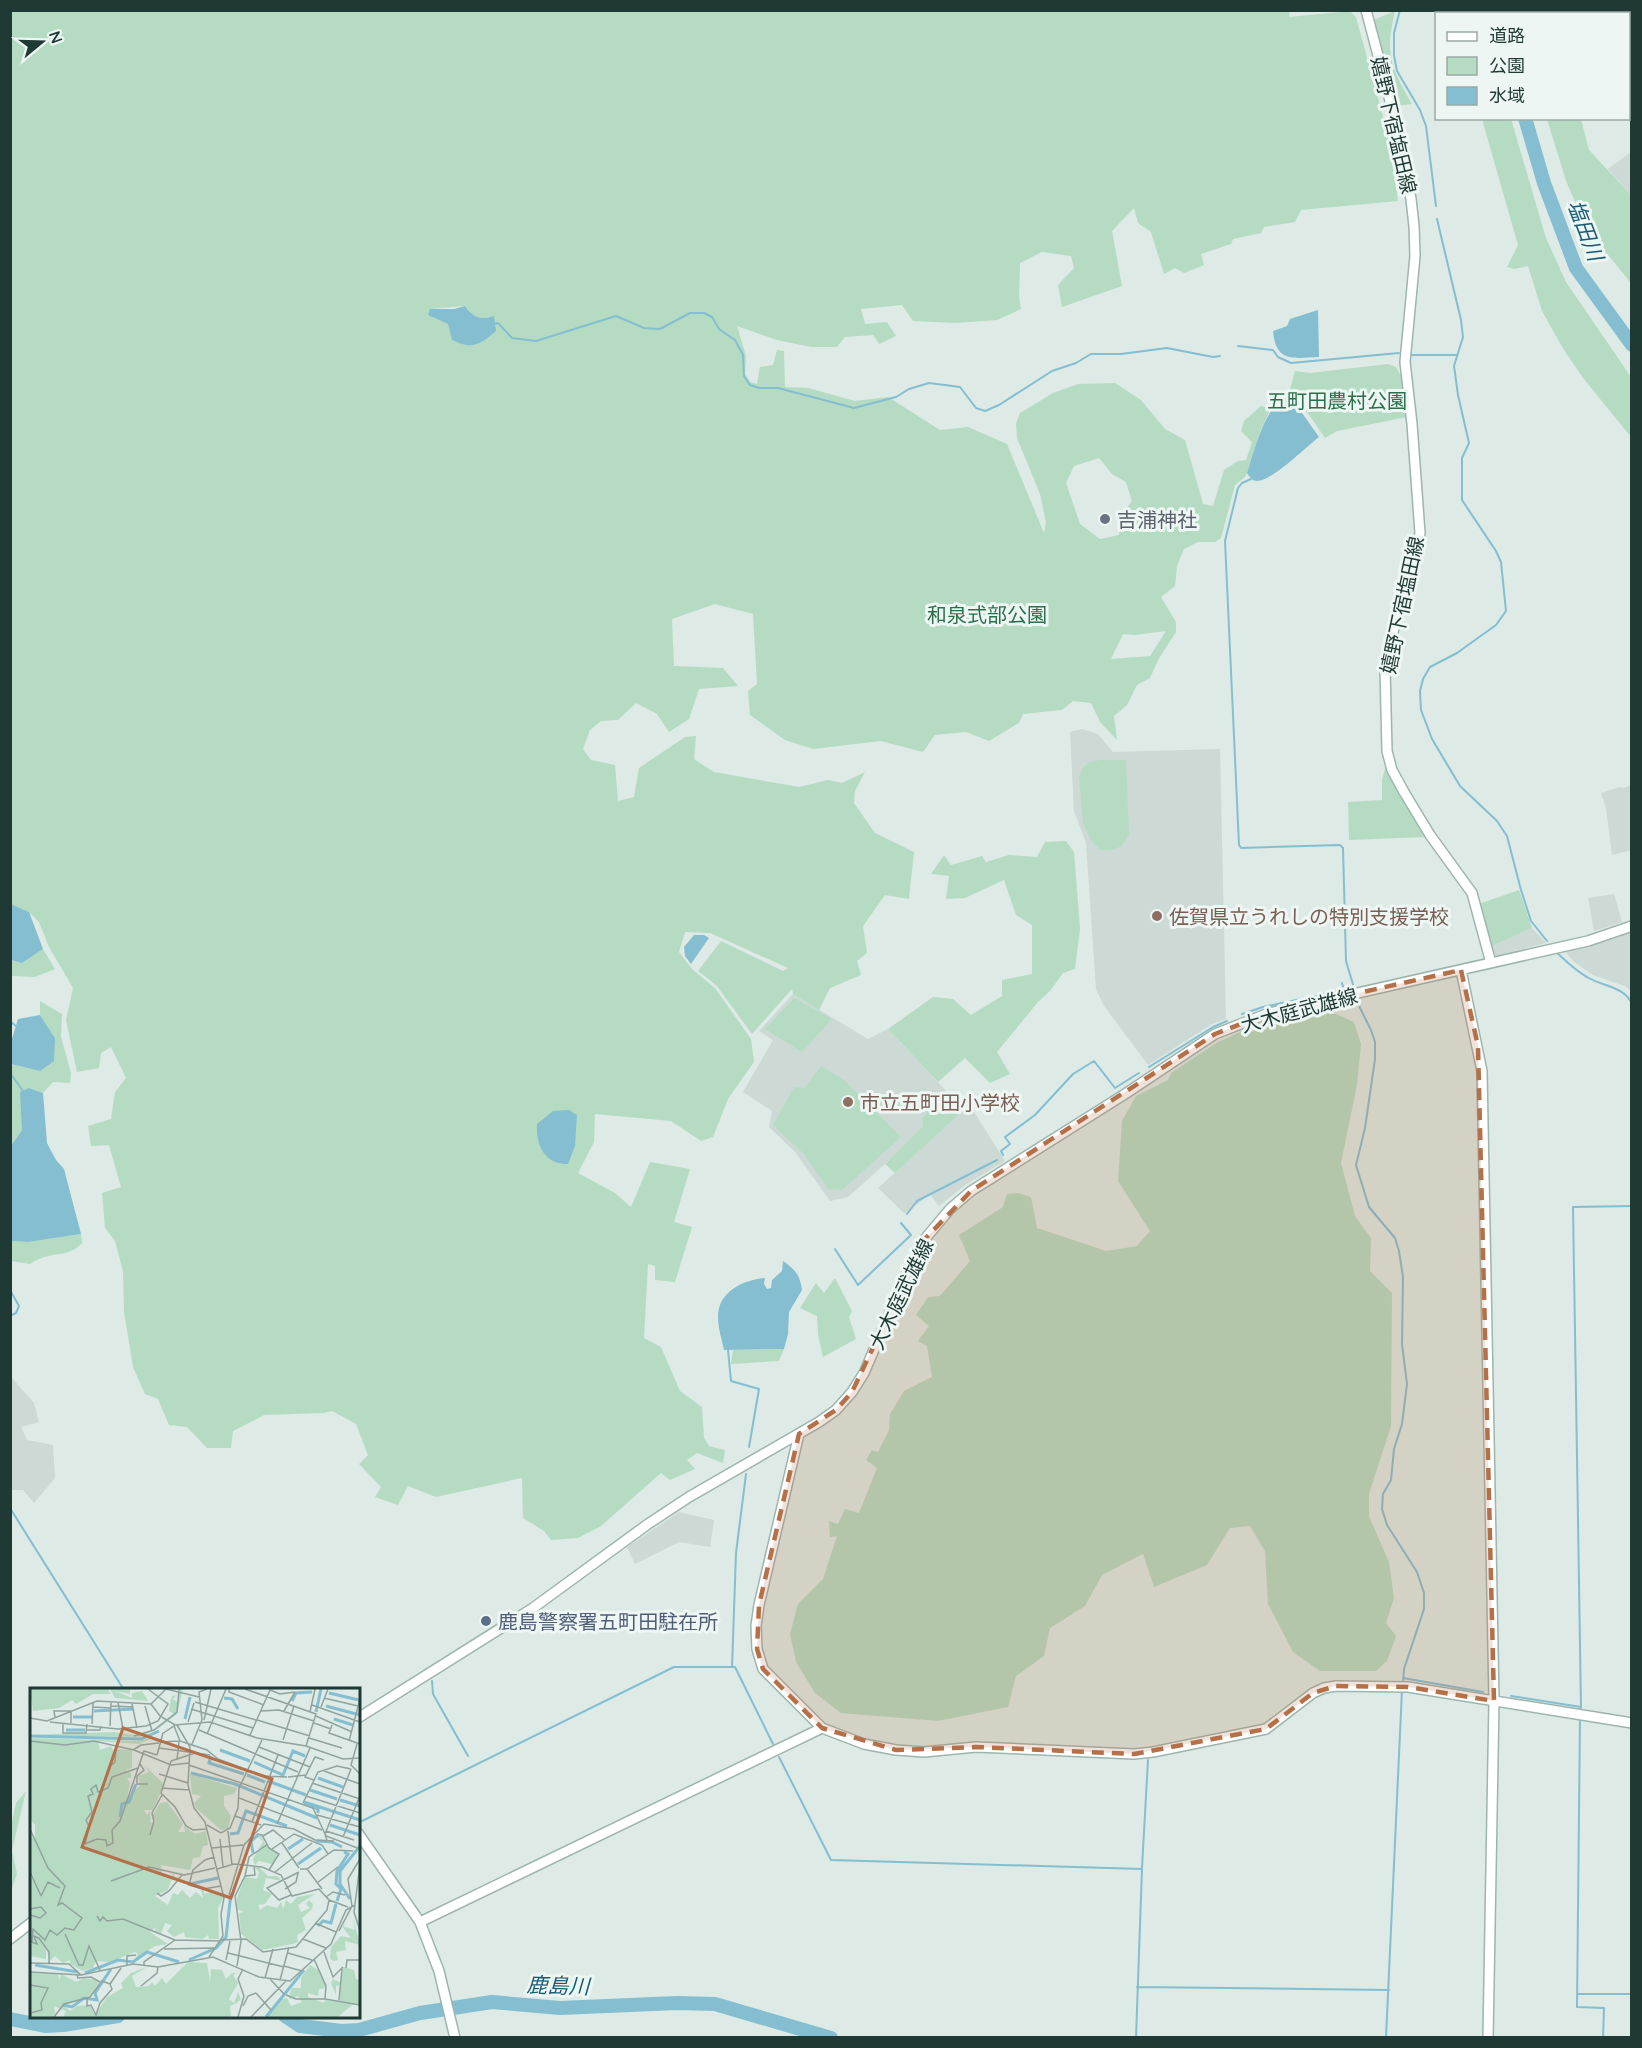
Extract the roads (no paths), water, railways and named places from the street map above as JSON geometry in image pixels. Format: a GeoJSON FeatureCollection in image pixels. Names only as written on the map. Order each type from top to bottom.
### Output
{"type":"FeatureCollection","features":[{"type":"Feature","properties":{"kind":"street","name":"嬉野下宿塩田線"},"geometry":{"type":"LineString","coordinates":[[1366,10],[1393,112],[1411,199],[1415,256],[1405,362],[1420,533],[1411,580],[1394,628],[1385,668],[1387,751],[1392,770],[1404,792],[1430,835],[1472,893],[1491,963]]}},
{"type":"Feature","properties":{"kind":"street","name":"大木庭武雄線"},"geometry":{"type":"LineString","coordinates":[[360,1717],[533,1608],[689,1497],[799,1434],[836,1410],[852,1392],[864,1373],[906,1275],[924,1240],[950,1209],[971,1191],[1215,1034],[1269,1013],[1588,940],[1632,926]]}},
{"type":"Feature","properties":{"kind":"street"},"geometry":{"type":"LineString","coordinates":[[1461,970],[1482,1071],[1494,1701],[1488,2037]]}},
{"type":"Feature","properties":{"kind":"street"},"geometry":{"type":"LineString","coordinates":[[799,1434],[759,1605],[756,1626],[757,1649],[763,1669],[822,1728],[864,1744],[924,1752],[976,1747],[1134,1754],[1266,1729],[1313,1693],[1336,1686],[1408,1687],[1632,1723]]}},
{"type":"Feature","properties":{"kind":"street"},"geometry":{"type":"LineString","coordinates":[[420,1922],[822,1728]]}},
{"type":"Feature","properties":{"kind":"street"},"geometry":{"type":"LineString","coordinates":[[360,1836],[420,1922],[431,1947],[455,2037]]}},
{"type":"Feature","properties":{"kind":"street"},"geometry":{"type":"LineString","coordinates":[[10,1939],[30,1924]]}},
{"type":"Feature","properties":{"kind":"water"},"geometry":{"type":"Polygon","coordinates":[[[465,306],[478,317],[494,316],[496,331],[485,340],[465,345],[452,340],[448,324],[428,315],[430,309],[454,309],[465,306]]]}},
{"type":"Feature","properties":{"kind":"water"},"geometry":{"type":"Polygon","coordinates":[[[1318,310],[1319,357],[1294,358],[1282,354],[1278,349],[1273,331],[1287,326],[1290,319],[1318,310]]]}},
{"type":"Feature","properties":{"kind":"water"},"geometry":{"type":"Polygon","coordinates":[[[1283,396],[1290,396],[1319,437],[1271,476],[1257,481],[1251,479],[1247,473],[1257,442],[1270,413],[1283,396]]]}},
{"type":"Feature","properties":{"kind":"water"},"geometry":{"type":"Polygon","coordinates":[[[11,904],[29,912],[43,949],[22,963],[11,960],[11,904]]]}},
{"type":"Feature","properties":{"kind":"water"},"geometry":{"type":"Polygon","coordinates":[[[694,935],[704,935],[709,938],[691,964],[685,956],[684,947],[694,935]]]}},
{"type":"Feature","properties":{"kind":"water"},"geometry":{"type":"Polygon","coordinates":[[[40,1015],[55,1038],[54,1061],[40,1071],[11,1064],[11,1042],[18,1019],[40,1015]]]}},
{"type":"Feature","properties":{"kind":"water"},"geometry":{"type":"Polygon","coordinates":[[[29,1088],[43,1093],[47,1143],[64,1169],[81,1234],[28,1242],[11,1241],[11,1146],[22,1130],[20,1092],[29,1088]]]}},
{"type":"Feature","properties":{"kind":"water"},"geometry":{"type":"Polygon","coordinates":[[[569,1110],[577,1115],[575,1146],[568,1164],[553,1161],[543,1152],[538,1139],[537,1124],[553,1111],[569,1110]]]}},
{"type":"Feature","properties":{"kind":"water"},"geometry":{"type":"Polygon","coordinates":[[[783,1261],[796,1273],[802,1290],[789,1312],[788,1334],[784,1349],[724,1350],[718,1317],[722,1300],[734,1288],[757,1279],[765,1278],[764,1284],[767,1289],[771,1288],[772,1280],[782,1271],[783,1261]]]}},
{"type":"Feature","properties":{"kind":"waterway"},"geometry":{"type":"LineString","coordinates":[[1400,10],[1394,33],[1394,55],[1397,71],[1420,110],[1426,126],[1436,206]]}},
{"type":"Feature","properties":{"kind":"waterway","name":"塩田川"},"geometry":{"type":"LineString","coordinates":[[1526,120],[1544,183],[1576,268],[1632,345]]}},
{"type":"Feature","properties":{"kind":"waterway"},"geometry":{"type":"LineString","coordinates":[[1437,219],[1463,337],[1454,366],[1469,443],[1462,458],[1462,500],[1501,562],[1506,611],[1496,625],[1457,653],[1430,667],[1423,679],[1420,691],[1421,710],[1432,739],[1460,786],[1497,821],[1507,836],[1531,921],[1547,941]]}},
{"type":"Feature","properties":{"kind":"waterway"},"geometry":{"type":"LineString","coordinates":[[493,324],[498,323],[512,338],[536,341],[616,316],[644,328],[660,329],[690,313],[704,313],[712,317],[719,329],[735,340],[743,355],[744,376],[750,385],[759,388],[778,388],[854,408],[896,397],[909,389],[929,383],[960,387],[976,408],[985,411],[999,405],[1052,371],[1076,363],[1091,354],[1121,354],[1167,348],[1213,357],[1220,356]]}},
{"type":"Feature","properties":{"kind":"waterway"},"geometry":{"type":"LineString","coordinates":[[1238,346],[1273,350],[1278,357],[1291,363],[1399,353]]}},
{"type":"Feature","properties":{"kind":"waterway"},"geometry":{"type":"LineString","coordinates":[[1411,355],[1456,355]]}},
{"type":"Feature","properties":{"kind":"waterway"},"geometry":{"type":"LineString","coordinates":[[1251,479],[1242,483],[1238,488],[1225,541],[1239,845],[1241,848],[1340,845],[1343,848],[1346,961],[1355,991]]}},
{"type":"Feature","properties":{"kind":"waterway"},"geometry":{"type":"LineString","coordinates":[[1557,953],[1583,975],[1624,994],[1632,1004]]}},
{"type":"Feature","properties":{"kind":"waterway"},"geometry":{"type":"LineString","coordinates":[[1242,1014],[1263,1007],[1344,990],[1342,983]]}},
{"type":"Feature","properties":{"kind":"waterway"},"geometry":{"type":"LineString","coordinates":[[1356,997],[1375,1042],[1375,1059],[1365,1128],[1356,1165],[1369,1207],[1395,1238],[1403,1277],[1402,1344],[1407,1384],[1402,1424],[1394,1449],[1391,1480],[1383,1494],[1382,1509],[1387,1525],[1417,1572],[1424,1593],[1424,1609],[1404,1669],[1403,1684]]}},
{"type":"Feature","properties":{"kind":"waterway"},"geometry":{"type":"LineString","coordinates":[[10,1021],[17,1027]]}},
{"type":"Feature","properties":{"kind":"waterway"},"geometry":{"type":"LineString","coordinates":[[1149,1067],[1213,1027],[1227,1021]]}},
{"type":"Feature","properties":{"kind":"waterway"},"geometry":{"type":"LineString","coordinates":[[1003,1155],[1001,1151],[1010,1144],[1005,1137],[1035,1115],[1073,1074],[1094,1061],[1115,1088],[1139,1073]]}},
{"type":"Feature","properties":{"kind":"waterway"},"geometry":{"type":"LineString","coordinates":[[10,1073],[23,1091]]}},
{"type":"Feature","properties":{"kind":"waterway"},"geometry":{"type":"LineString","coordinates":[[907,1214],[917,1201],[997,1160]]}},
{"type":"Feature","properties":{"kind":"waterway"},"geometry":{"type":"LineString","coordinates":[[1581,1707],[1573,1207],[1632,1206]]}},
{"type":"Feature","properties":{"kind":"waterway"},"geometry":{"type":"LineString","coordinates":[[835,1249],[858,1285],[911,1235],[901,1223]]}},
{"type":"Feature","properties":{"kind":"waterway"},"geometry":{"type":"LineString","coordinates":[[10,1290],[19,1306],[16,1313],[10,1316]]}},
{"type":"Feature","properties":{"kind":"waterway"},"geometry":{"type":"LineString","coordinates":[[728,1350],[731,1381],[759,1389],[749,1447]]}},
{"type":"Feature","properties":{"kind":"waterway"},"geometry":{"type":"LineString","coordinates":[[732,1667],[736,1553],[746,1474]]}},
{"type":"Feature","properties":{"kind":"waterway"},"geometry":{"type":"LineString","coordinates":[[10,1508],[123,1688]]}},
{"type":"Feature","properties":{"kind":"waterway"},"geometry":{"type":"LineString","coordinates":[[362,1821],[674,1667],[735,1667],[773,1744]]}},
{"type":"Feature","properties":{"kind":"waterway"},"geometry":{"type":"LineString","coordinates":[[1403,1678],[1483,1692]]}},
{"type":"Feature","properties":{"kind":"waterway"},"geometry":{"type":"LineString","coordinates":[[432,1681],[433,1694],[468,1756]]}},
{"type":"Feature","properties":{"kind":"waterway"},"geometry":{"type":"LineString","coordinates":[[1386,2038],[1402,1690]]}},
{"type":"Feature","properties":{"kind":"waterway"},"geometry":{"type":"LineString","coordinates":[[1511,1696],[1581,1707],[1580,1711]]}},
{"type":"Feature","properties":{"kind":"waterway"},"geometry":{"type":"LineString","coordinates":[[1580,1717],[1577,2007],[1604,2008],[1603,2038]]}},
{"type":"Feature","properties":{"kind":"waterway"},"geometry":{"type":"LineString","coordinates":[[779,1757],[831,1860],[1142,1869],[1136,2038]]}},
{"type":"Feature","properties":{"kind":"waterway"},"geometry":{"type":"LineString","coordinates":[[1142,1868],[1148,1760]]}},
{"type":"Feature","properties":{"kind":"waterway"},"geometry":{"type":"LineString","coordinates":[[1137,1987],[1389,1990]]}},
{"type":"Feature","properties":{"kind":"waterway"},"geometry":{"type":"LineString","coordinates":[[1577,1994],[1632,1994]]}},
{"type":"Feature","properties":{"kind":"waterway","name":"鹿島川"},"geometry":{"type":"LineString","coordinates":[[288,2018],[300,2026],[342,2031],[359,2030],[420,2013],[492,2002],[560,2008],[677,2003],[715,2004],[831,2038]]}},
{"type":"Feature","properties":{"kind":"waterway","name":"鹿島川"},"geometry":{"type":"LineString","coordinates":[[10,2019],[45,2026],[106,2018]]}},
{"type":"Feature","properties":{"kind":"waterway","name":"鹿島川"},"geometry":{"type":"LineString","coordinates":[[316,2034],[318,2030]]}},
{"type":"Feature","properties":{"kind":"place","name":"吉浦神社"},"geometry":{"type":"Point","coordinates":[1105,519]}},
{"type":"Feature","properties":{"kind":"place","name":"佐賀県立うれしの特別支援学校"},"geometry":{"type":"Point","coordinates":[1157,916]}},
{"type":"Feature","properties":{"kind":"place","name":"市立五町田小学校"},"geometry":{"type":"Point","coordinates":[848,1102]}},
{"type":"Feature","properties":{"kind":"place","name":"鹿島警察署五町田駐在所"},"geometry":{"type":"Point","coordinates":[486,1621]}},
{"type":"Feature","properties":{"kind":"park label","name":"五町田農村公園"},"geometry":{"type":"Point","coordinates":[1337,400]}},
{"type":"Feature","properties":{"kind":"park label","name":"和泉式部公園"},"geometry":{"type":"Point","coordinates":[987,614]}}]}
